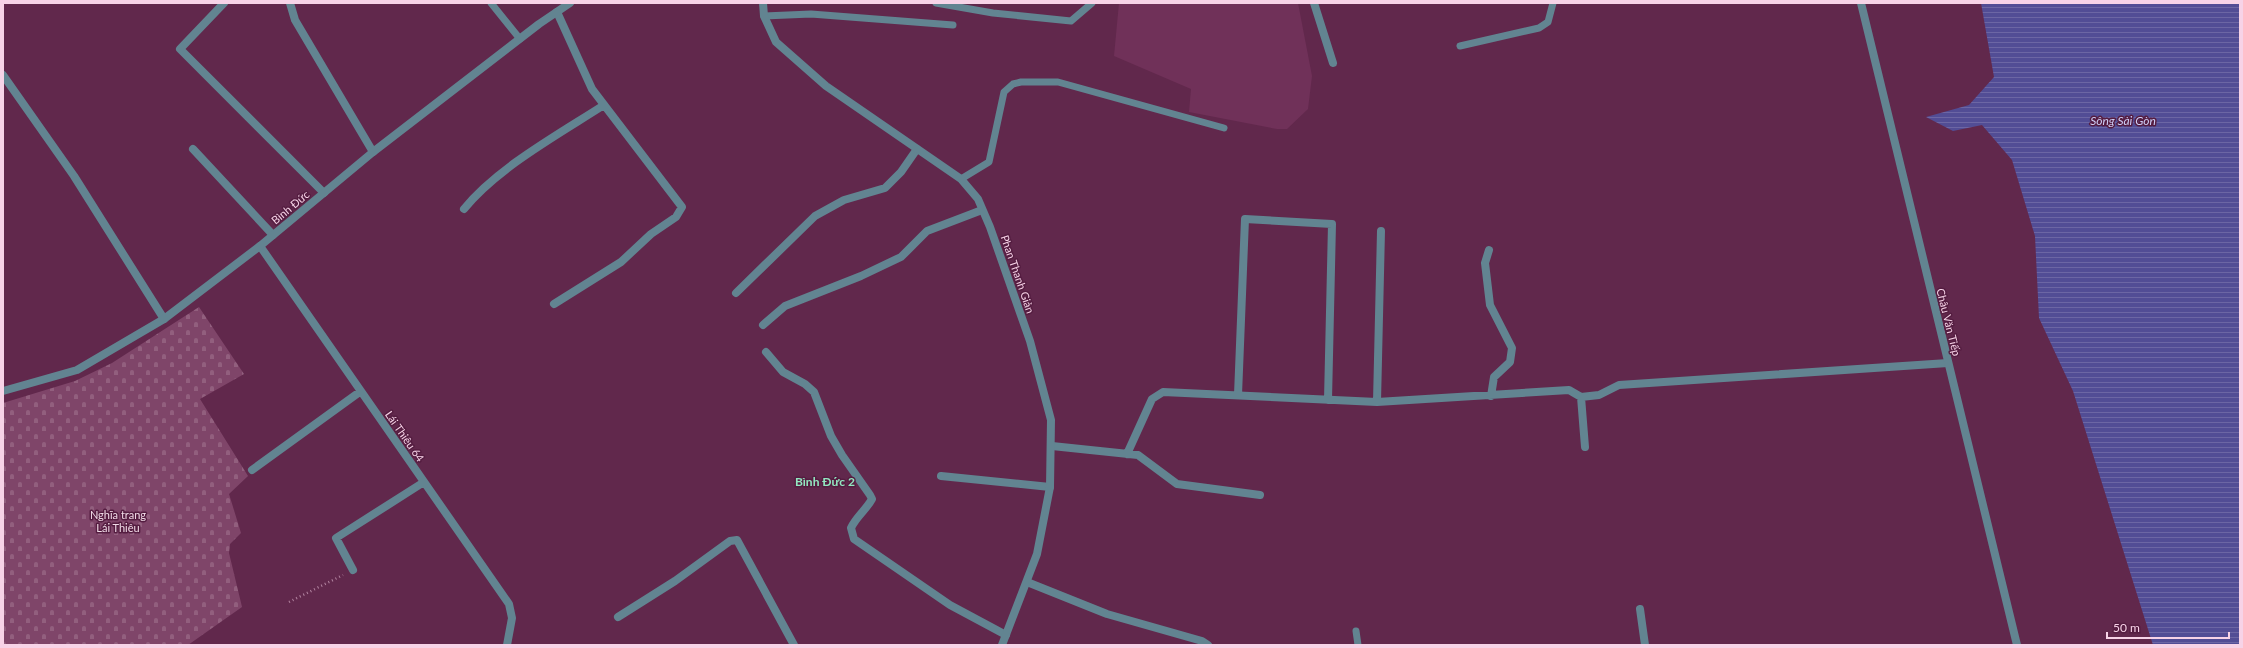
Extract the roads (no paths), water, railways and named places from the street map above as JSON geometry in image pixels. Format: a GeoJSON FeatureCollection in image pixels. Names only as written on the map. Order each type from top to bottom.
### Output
{"type":"FeatureCollection","features":[{"type":"Feature","properties":{"kind":"street"},"geometry":{"type":"LineString","coordinates":[[224,3],[180,49],[324,192]]}},
{"type":"Feature","properties":{"kind":"street"},"geometry":{"type":"LineString","coordinates":[[290,3],[295,20],[373,152]]}},
{"type":"Feature","properties":{"kind":"street","name":"Bình Đức"},"geometry":{"type":"LineString","coordinates":[[3,391],[77,370],[164,319],[260,246],[373,152],[520,38],[570,3]]}},
{"type":"Feature","properties":{"kind":"street","name":"Phan Thanh Giản"},"geometry":{"type":"LineString","coordinates":[[763,3],[764,16],[776,42],[826,86],[961,179],[978,199],[1030,341],[1051,420],[1052,446],[1050,487],[1037,554],[1002,645]]}},
{"type":"Feature","properties":{"kind":"street"},"geometry":{"type":"LineString","coordinates":[[1314,3],[1333,63]]}},
{"type":"Feature","properties":{"kind":"street","name":"Châu Văn Tiếp"},"geometry":{"type":"LineString","coordinates":[[1861,3],[2018,645]]}},
{"type":"Feature","properties":{"kind":"street"},"geometry":{"type":"LineString","coordinates":[[554,304],[621,262],[651,234],[676,217],[682,207],[592,89],[557,12]]}},
{"type":"Feature","properties":{"kind":"street"},"geometry":{"type":"LineString","coordinates":[[3,75],[74,176],[164,319]]}},
{"type":"Feature","properties":{"kind":"street"},"geometry":{"type":"LineString","coordinates":[[464,209],[472,199],[517,162],[604,105]]}},
{"type":"Feature","properties":{"kind":"street"},"geometry":{"type":"LineString","coordinates":[[193,149],[273,235]]}},
{"type":"Feature","properties":{"kind":"street"},"geometry":{"type":"LineString","coordinates":[[736,293],[815,216],[844,200],[885,188],[901,172],[917,149]]}},
{"type":"Feature","properties":{"kind":"street"},"geometry":{"type":"LineString","coordinates":[[763,324],[785,306],[861,276],[901,257],[927,231],[982,210]]}},
{"type":"Feature","properties":{"kind":"street"},"geometry":{"type":"LineString","coordinates":[[1238,395],[1246,219],[1332,224],[1328,400]]}},
{"type":"Feature","properties":{"kind":"street"},"geometry":{"type":"LineString","coordinates":[[1377,402],[1381,232]]}},
{"type":"Feature","properties":{"kind":"street","name":"Lái Thiêu 64"},"geometry":{"type":"LineString","coordinates":[[260,246],[509,604],[512,618],[507,645]]}},
{"type":"Feature","properties":{"kind":"street"},"geometry":{"type":"LineString","coordinates":[[1489,250],[1485,263],[1490,305],[1512,348],[1510,362],[1494,377],[1491,396]]}},
{"type":"Feature","properties":{"kind":"street"},"geometry":{"type":"LineString","coordinates":[[766,352],[783,372],[805,384],[814,392],[831,436],[842,455],[870,495],[869,504],[853,522],[851,528],[854,539],[950,605],[1006,635]]}},
{"type":"Feature","properties":{"kind":"street"},"geometry":{"type":"LineString","coordinates":[[1127,454],[1152,399],[1164,392],[1377,402],[1569,390],[1581,397],[1599,395],[1619,384],[1948,362]]}},
{"type":"Feature","properties":{"kind":"street"},"geometry":{"type":"LineString","coordinates":[[252,470],[361,391]]}},
{"type":"Feature","properties":{"kind":"street"},"geometry":{"type":"LineString","coordinates":[[1581,397],[1585,447]]}},
{"type":"Feature","properties":{"kind":"street"},"geometry":{"type":"LineString","coordinates":[[1052,446],[1138,455],[1177,484],[1260,495]]}},
{"type":"Feature","properties":{"kind":"street"},"geometry":{"type":"LineString","coordinates":[[941,476],[1050,487]]}},
{"type":"Feature","properties":{"kind":"street"},"geometry":{"type":"LineString","coordinates":[[352,570],[336,538],[424,482]]}},
{"type":"Feature","properties":{"kind":"street"},"geometry":{"type":"LineString","coordinates":[[618,617],[675,581],[730,541],[737,540],[794,645]]}},
{"type":"Feature","properties":{"kind":"street"},"geometry":{"type":"LineString","coordinates":[[1027,582],[1107,614],[1202,641],[1208,645]]}},
{"type":"Feature","properties":{"kind":"street"},"geometry":{"type":"LineString","coordinates":[[1640,609],[1645,645]]}},
{"type":"Feature","properties":{"kind":"lane"},"geometry":{"type":"LineString","coordinates":[[491,3],[520,38]]}},
{"type":"Feature","properties":{"kind":"lane"},"geometry":{"type":"LineString","coordinates":[[936,3],[993,13],[1071,21],[1092,3]]}},
{"type":"Feature","properties":{"kind":"lane"},"geometry":{"type":"LineString","coordinates":[[1460,46],[1539,28],[1548,22],[1553,3]]}},
{"type":"Feature","properties":{"kind":"lane"},"geometry":{"type":"LineString","coordinates":[[764,16],[811,14],[953,25]]}},
{"type":"Feature","properties":{"kind":"lane"},"geometry":{"type":"LineString","coordinates":[[961,179],[990,162],[1004,92],[1012,84],[1022,82],[1058,82],[1224,128]]}},
{"type":"Feature","properties":{"kind":"lane"},"geometry":{"type":"LineString","coordinates":[[1356,631],[1358,645]]}},
{"type":"Feature","properties":{"kind":"water","name":"Sông Sài Gòn"},"geometry":{"type":"Polygon","coordinates":[[[1981,3],[2240,3],[2240,645],[2153,645],[2073,391],[2039,318],[2035,236],[2012,160],[1982,125],[1953,131],[1926,117],[1969,105],[1994,77],[1981,3]]]}},
{"type":"Feature","properties":{"kind":"district","name":"Bình Đức 2"},"geometry":{"type":"Point","coordinates":[825,481]}},
{"type":"Feature","properties":{"kind":"park label","name":"Nghĩa trang Lái Thiêu"},"geometry":{"type":"Point","coordinates":[118,520]}}]}
